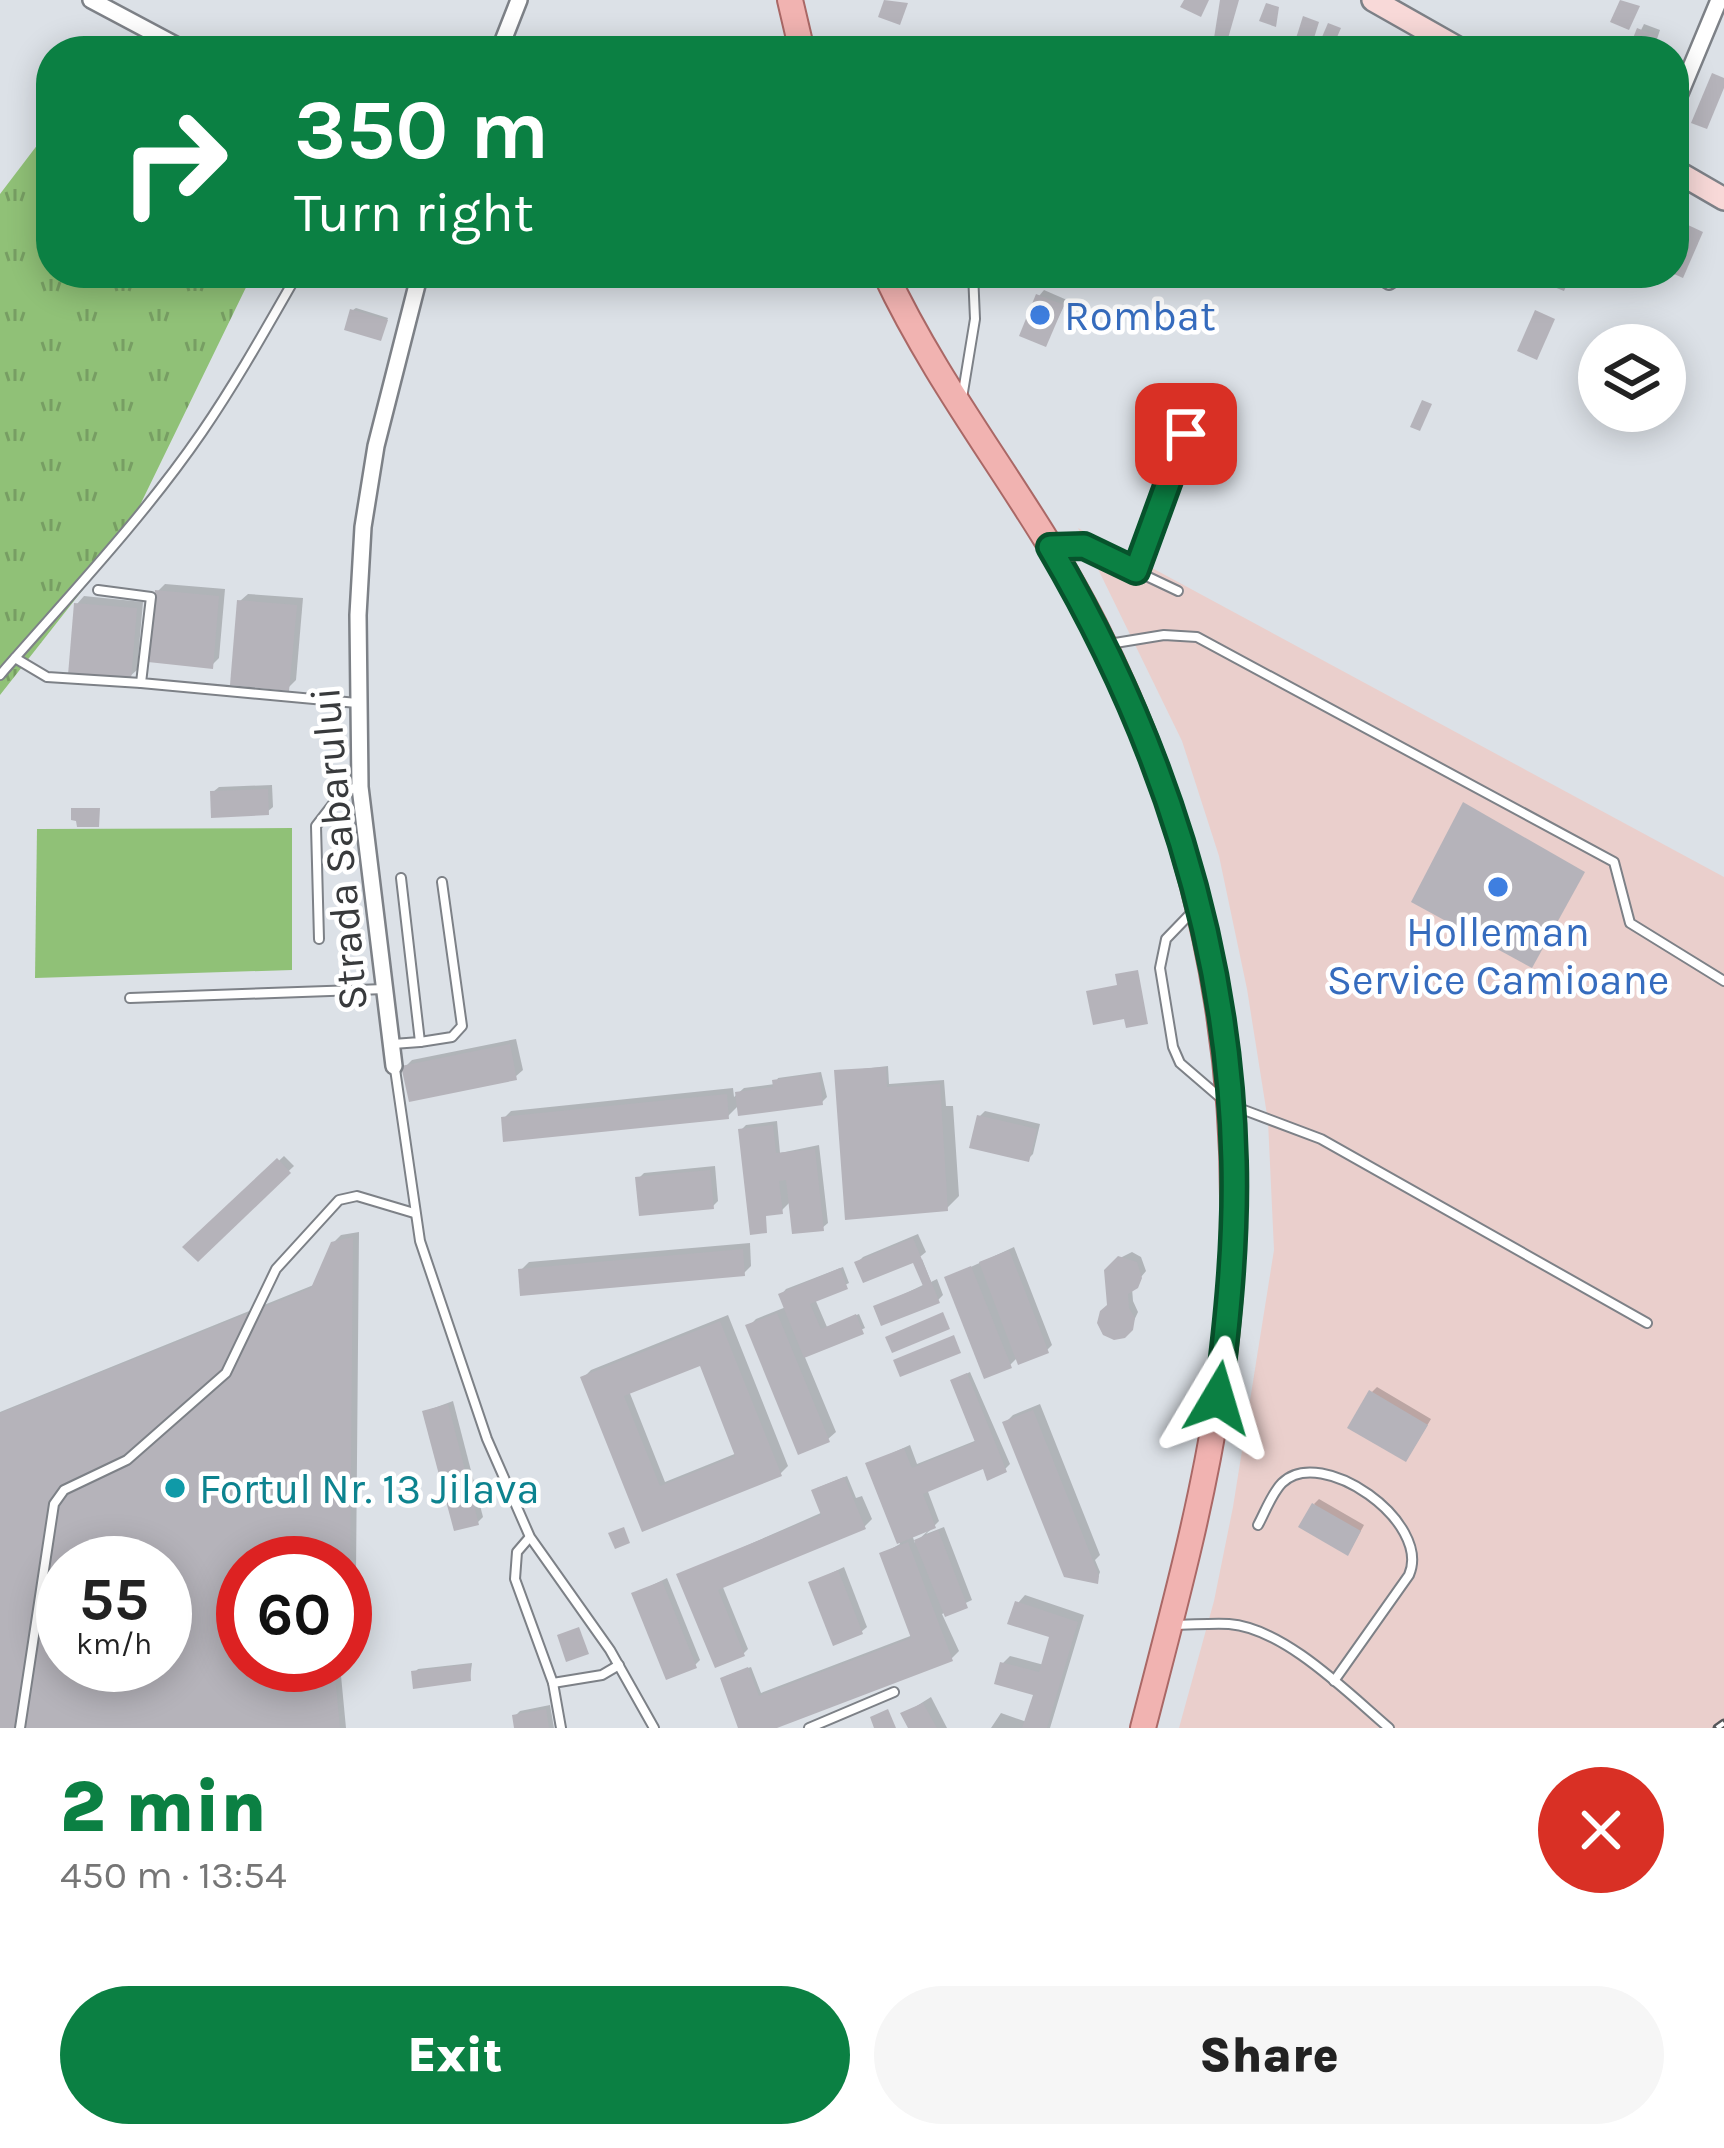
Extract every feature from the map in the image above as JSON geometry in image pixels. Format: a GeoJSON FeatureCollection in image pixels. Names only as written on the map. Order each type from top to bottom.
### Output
{"type":"FeatureCollection","features":[{"type":"Feature","properties":{"kind":"main road"},"geometry":{"type":"LineString","coordinates":[[790,0],[798,36]]}},
{"type":"Feature","properties":{"kind":"main road"},"geometry":{"type":"LineString","coordinates":[[893,288],[961,411],[1050,547],[1104,645],[1155,760],[1199,905],[1224,1033],[1232,1106],[1232,1273],[1218,1398],[1143,1728]]}},
{"type":"Feature","properties":{"kind":"street"},"geometry":{"type":"LineString","coordinates":[[91,0],[159,36]]}},
{"type":"Feature","properties":{"kind":"street"},"geometry":{"type":"LineString","coordinates":[[505,36],[519,0]]}},
{"type":"Feature","properties":{"kind":"street"},"geometry":{"type":"LineString","coordinates":[[1372,0],[1436,36]]}},
{"type":"Feature","properties":{"kind":"street"},"geometry":{"type":"LineString","coordinates":[[1689,72],[1719,0]]}},
{"type":"Feature","properties":{"kind":"street"},"geometry":{"type":"LineString","coordinates":[[1689,179],[1724,199]]}},
{"type":"Feature","properties":{"kind":"street","name":"Strada Sabarului"},"geometry":{"type":"LineString","coordinates":[[394,1066],[360,787],[357,703],[363,527],[376,446],[416,288]]}},
{"type":"Feature","properties":{"kind":"lane"},"geometry":{"type":"LineString","coordinates":[[0,674],[129,525],[200,434],[290,288]]}},
{"type":"Feature","properties":{"kind":"lane"},"geometry":{"type":"LineString","coordinates":[[961,411],[975,319],[974,288]]}},
{"type":"Feature","properties":{"kind":"lane"},"geometry":{"type":"LineString","coordinates":[[1136,571],[1186,434]]}},
{"type":"Feature","properties":{"kind":"lane"},"geometry":{"type":"LineString","coordinates":[[1050,547],[1084,546],[1178,591]]}},
{"type":"Feature","properties":{"kind":"lane"},"geometry":{"type":"LineString","coordinates":[[98,590],[151,597],[141,683]]}},
{"type":"Feature","properties":{"kind":"lane"},"geometry":{"type":"LineString","coordinates":[[1104,645],[1164,635],[1197,637],[1320,701],[1614,862],[1630,923],[1724,981]]}},
{"type":"Feature","properties":{"kind":"lane"},"geometry":{"type":"LineString","coordinates":[[15,658],[47,676],[357,703]]}},
{"type":"Feature","properties":{"kind":"lane"},"geometry":{"type":"LineString","coordinates":[[319,938],[316,826],[344,791],[360,787]]}},
{"type":"Feature","properties":{"kind":"lane"},"geometry":{"type":"LineString","coordinates":[[401,878],[420,1042]]}},
{"type":"Feature","properties":{"kind":"lane"},"geometry":{"type":"LineString","coordinates":[[392,1045],[452,1037],[462,1026],[442,882]]}},
{"type":"Feature","properties":{"kind":"lane"},"geometry":{"type":"LineString","coordinates":[[1199,905],[1166,939],[1160,968],[1173,1046],[1190,1076],[1232,1106],[1321,1139],[1647,1323]]}},
{"type":"Feature","properties":{"kind":"lane"},"geometry":{"type":"LineString","coordinates":[[130,998],[386,989]]}},
{"type":"Feature","properties":{"kind":"lane"},"geometry":{"type":"LineString","coordinates":[[394,1066],[414,1213],[487,1439],[530,1538],[620,1665],[654,1728]]}},
{"type":"Feature","properties":{"kind":"lane"},"geometry":{"type":"LineString","coordinates":[[20,1728],[55,1504],[64,1490],[127,1460],[226,1373],[276,1269],[338,1200],[357,1196],[414,1213]]}},
{"type":"Feature","properties":{"kind":"lane"},"geometry":{"type":"LineString","coordinates":[[1258,1525],[1282,1483],[1315,1470],[1383,1505],[1403,1524],[1412,1542],[1415,1561],[1403,1587],[1334,1682]]}},
{"type":"Feature","properties":{"kind":"lane"},"geometry":{"type":"LineString","coordinates":[[530,1538],[517,1552],[515,1579],[553,1683],[561,1728]]}},
{"type":"Feature","properties":{"kind":"lane"},"geometry":{"type":"LineString","coordinates":[[1170,1625],[1232,1624],[1256,1630],[1334,1682],[1389,1728]]}},
{"type":"Feature","properties":{"kind":"lane"},"geometry":{"type":"LineString","coordinates":[[553,1683],[602,1675],[620,1665]]}},
{"type":"Feature","properties":{"kind":"lane"},"geometry":{"type":"LineString","coordinates":[[809,1728],[894,1692]]}},
{"type":"Feature","properties":{"kind":"shaded area"},"geometry":{"type":"Polygon","coordinates":[[[1078,528],[1724,877],[1724,1728],[1179,1728],[1214,1601],[1233,1507],[1274,1250],[1268,1121],[1219,856],[1182,741],[1078,528]]]}},
{"type":"Feature","properties":{"kind":"green space"},"geometry":{"type":"Polygon","coordinates":[[[36,147],[36,288],[246,288],[125,536],[0,695],[0,194],[36,147]]]}},
{"type":"Feature","properties":{"kind":"green space"},"geometry":{"type":"Polygon","coordinates":[[[292,828],[292,970],[35,978],[37,829],[292,828]]]}},
{"type":"Feature","properties":{"kind":"building"},"geometry":{"type":"Polygon","coordinates":[[[884,0],[908,3],[900,25],[878,17],[884,0]]]}},
{"type":"Feature","properties":{"kind":"building"},"geometry":{"type":"Polygon","coordinates":[[[1184,0],[1209,0],[1201,17],[1180,7],[1184,0]]]}},
{"type":"Feature","properties":{"kind":"building"},"geometry":{"type":"Polygon","coordinates":[[[1220,0],[1239,0],[1229,36],[1214,36],[1220,0]]]}},
{"type":"Feature","properties":{"kind":"building"},"geometry":{"type":"Polygon","coordinates":[[[1620,0],[1640,6],[1629,30],[1610,22],[1620,0]]]}},
{"type":"Feature","properties":{"kind":"building"},"geometry":{"type":"Polygon","coordinates":[[[1266,3],[1279,7],[1276,27],[1259,21],[1266,3]]]}},
{"type":"Feature","properties":{"kind":"building"},"geometry":{"type":"Polygon","coordinates":[[[1303,16],[1319,22],[1315,36],[1297,36],[1303,16]]]}},
{"type":"Feature","properties":{"kind":"building"},"geometry":{"type":"Polygon","coordinates":[[[1328,23],[1341,28],[1338,36],[1322,36],[1328,23]]]}},
{"type":"Feature","properties":{"kind":"building"},"geometry":{"type":"Polygon","coordinates":[[[1637,28],[1657,36],[1634,36],[1637,28]]]}},
{"type":"Feature","properties":{"kind":"building"},"geometry":{"type":"Polygon","coordinates":[[[1712,73],[1724,78],[1724,88],[1707,129],[1691,123],[1712,73]]]}},
{"type":"Feature","properties":{"kind":"building"},"geometry":{"type":"Polygon","coordinates":[[[1689,225],[1703,232],[1689,264],[1689,225]]]}},
{"type":"Feature","properties":{"kind":"building"},"geometry":{"type":"Polygon","coordinates":[[[1036,294],[1064,305],[1046,347],[1019,336],[1036,294]]]}},
{"type":"Feature","properties":{"kind":"building"},"geometry":{"type":"Polygon","coordinates":[[[350,309],[388,320],[381,341],[344,330],[350,309]]]}},
{"type":"Feature","properties":{"kind":"building"},"geometry":{"type":"Polygon","coordinates":[[[1535,310],[1555,319],[1537,360],[1517,351],[1535,310]]]}},
{"type":"Feature","properties":{"kind":"building"},"geometry":{"type":"Polygon","coordinates":[[[1422,400],[1432,404],[1420,431],[1410,427],[1422,400]]]}},
{"type":"Feature","properties":{"kind":"building"},"geometry":{"type":"Polygon","coordinates":[[[155,590],[219,596],[213,669],[148,662],[155,590]]]}},
{"type":"Feature","properties":{"kind":"building"},"geometry":{"type":"Polygon","coordinates":[[[237,600],[297,605],[289,691],[230,685],[237,600]]]}},
{"type":"Feature","properties":{"kind":"building"},"geometry":{"type":"Polygon","coordinates":[[[74,603],[137,608],[131,680],[68,675],[74,603]]]}},
{"type":"Feature","properties":{"kind":"building"},"geometry":{"type":"Polygon","coordinates":[[[268,789],[269,815],[211,818],[210,791],[268,789]]]}},
{"type":"Feature","properties":{"kind":"building","name":"Holleman Service Camioane"},"geometry":{"type":"Polygon","coordinates":[[[1463,802],[1585,872],[1532,968],[1411,902],[1463,802]]]}},
{"type":"Feature","properties":{"kind":"building"},"geometry":{"type":"Polygon","coordinates":[[[71,808],[100,808],[99,827],[77,827],[71,820],[71,808]]]}},
{"type":"Feature","properties":{"kind":"building"},"geometry":{"type":"Polygon","coordinates":[[[1138,970],[1148,1024],[1126,1028],[1124,1019],[1093,1025],[1086,991],[1117,985],[1115,974],[1138,970]]]}},
{"type":"Feature","properties":{"kind":"building"},"geometry":{"type":"Polygon","coordinates":[[[510,1044],[517,1080],[409,1102],[401,1066],[510,1044]]]}},
{"type":"Feature","properties":{"kind":"building"},"geometry":{"type":"Polygon","coordinates":[[[886,1067],[887,1087],[940,1084],[948,1211],[845,1220],[834,1070],[886,1067]]]}},
{"type":"Feature","properties":{"kind":"building"},"geometry":{"type":"Polygon","coordinates":[[[819,1073],[823,1105],[738,1116],[735,1092],[819,1073]]]}},
{"type":"Feature","properties":{"kind":"building"},"geometry":{"type":"Polygon","coordinates":[[[727,1094],[729,1119],[503,1142],[501,1117],[727,1094]]]}},
{"type":"Feature","properties":{"kind":"building"},"geometry":{"type":"Polygon","coordinates":[[[977,1115],[1037,1129],[1029,1162],[969,1148],[977,1115]]]}},
{"type":"Feature","properties":{"kind":"building"},"geometry":{"type":"Polygon","coordinates":[[[773,1125],[776,1153],[815,1149],[824,1231],[792,1234],[786,1180],[779,1181],[783,1214],[766,1216],[767,1233],[750,1235],[738,1129],[773,1125]]]}},
{"type":"Feature","properties":{"kind":"building"},"geometry":{"type":"Polygon","coordinates":[[[277,1158],[291,1173],[198,1262],[182,1247],[277,1158]]]}},
{"type":"Feature","properties":{"kind":"building"},"geometry":{"type":"Polygon","coordinates":[[[710,1170],[714,1209],[639,1216],[635,1177],[710,1170]]]}},
{"type":"Feature","properties":{"kind":"building","name":"Fortul Nr. 13 Jilava"},"geometry":{"type":"Polygon","coordinates":[[[353,1237],[350,1536],[216,1536],[216,1692],[337,1692],[340,1728],[0,1728],[0,1413],[311,1288],[331,1242],[353,1237]]]}},
{"type":"Feature","properties":{"kind":"building"},"geometry":{"type":"Polygon","coordinates":[[[913,1238],[940,1303],[881,1326],[873,1306],[923,1286],[913,1263],[863,1283],[854,1262],[913,1238]]]}},
{"type":"Feature","properties":{"kind":"building"},"geometry":{"type":"Polygon","coordinates":[[[743,1249],[745,1276],[520,1296],[518,1269],[743,1249]]]}},
{"type":"Feature","properties":{"kind":"building"},"geometry":{"type":"Polygon","coordinates":[[[1009,1250],[1049,1353],[1018,1365],[979,1262],[1009,1250]]]}},
{"type":"Feature","properties":{"kind":"building"},"geometry":{"type":"Polygon","coordinates":[[[1118,1256],[1137,1262],[1142,1278],[1128,1294],[1135,1318],[1133,1330],[1114,1340],[1103,1335],[1097,1323],[1107,1305],[1104,1270],[1118,1256]]]}},
{"type":"Feature","properties":{"kind":"building"},"geometry":{"type":"Polygon","coordinates":[[[971,1266],[1012,1368],[984,1379],[944,1277],[971,1266]]]}},
{"type":"Feature","properties":{"kind":"building"},"geometry":{"type":"Polygon","coordinates":[[[840,1268],[848,1289],[810,1304],[821,1329],[856,1314],[864,1334],[804,1358],[778,1294],[840,1268]]]}},
{"type":"Feature","properties":{"kind":"building"},"geometry":{"type":"Polygon","coordinates":[[[943,1312],[950,1329],[892,1353],[885,1337],[943,1312]]]}},
{"type":"Feature","properties":{"kind":"building"},"geometry":{"type":"Polygon","coordinates":[[[777,1313],[830,1442],[798,1455],[745,1325],[777,1313]]]}},
{"type":"Feature","properties":{"kind":"building"},"geometry":{"type":"Polygon","coordinates":[[[720,1321],[782,1476],[642,1532],[580,1377],[720,1321]],[[700,1366],[624,1396],[660,1486],[735,1456],[700,1366]]]}},
{"type":"Feature","properties":{"kind":"building"},"geometry":{"type":"Polygon","coordinates":[[[954,1335],[961,1353],[900,1377],[893,1360],[954,1335]]]}},
{"type":"Feature","properties":{"kind":"building"},"geometry":{"type":"Polygon","coordinates":[[[967,1373],[1007,1472],[987,1481],[983,1469],[923,1494],[936,1528],[897,1544],[865,1463],[904,1448],[912,1468],[975,1442],[950,1380],[967,1373]]]}},
{"type":"Feature","properties":{"kind":"building"},"geometry":{"type":"Polygon","coordinates":[[[1369,1390],[1428,1425],[1406,1462],[1347,1428],[1369,1390]]]}},
{"type":"Feature","properties":{"kind":"building"},"geometry":{"type":"Polygon","coordinates":[[[448,1404],[479,1525],[454,1531],[422,1411],[448,1404]]]}},
{"type":"Feature","properties":{"kind":"building"},"geometry":{"type":"Polygon","coordinates":[[[1033,1410],[1099,1576],[1098,1584],[1064,1577],[1002,1422],[1033,1410]]]}},
{"type":"Feature","properties":{"kind":"building"},"geometry":{"type":"Polygon","coordinates":[[[844,1477],[866,1529],[718,1590],[745,1656],[715,1668],[676,1574],[821,1515],[811,1490],[844,1477]]]}},
{"type":"Feature","properties":{"kind":"building"},"geometry":{"type":"Polygon","coordinates":[[[1312,1503],[1361,1531],[1348,1556],[1298,1527],[1312,1503]]]}},
{"type":"Feature","properties":{"kind":"building"},"geometry":{"type":"Polygon","coordinates":[[[624,1527],[630,1543],[615,1549],[608,1533],[624,1527]]]}},
{"type":"Feature","properties":{"kind":"building"},"geometry":{"type":"Polygon","coordinates":[[[938,1530],[968,1608],[945,1617],[914,1540],[938,1530]]]}},
{"type":"Feature","properties":{"kind":"building"},"geometry":{"type":"Polygon","coordinates":[[[908,1542],[953,1661],[777,1728],[738,1728],[720,1678],[748,1667],[759,1696],[911,1638],[879,1553],[908,1542]]]}},
{"type":"Feature","properties":{"kind":"building"},"geometry":{"type":"Polygon","coordinates":[[[838,1570],[863,1634],[833,1646],[808,1582],[838,1570]]]}},
{"type":"Feature","properties":{"kind":"building"},"geometry":{"type":"Polygon","coordinates":[[[662,1581],[697,1668],[666,1680],[631,1593],[662,1581]]]}},
{"type":"Feature","properties":{"kind":"building"},"geometry":{"type":"Polygon","coordinates":[[[1015,1601],[1078,1622],[1047,1728],[1022,1728],[1033,1695],[994,1684],[1000,1662],[1039,1672],[1049,1637],[1007,1624],[1015,1601]]]}},
{"type":"Feature","properties":{"kind":"building"},"geometry":{"type":"Polygon","coordinates":[[[579,1627],[589,1654],[566,1662],[557,1635],[579,1627]]]}},
{"type":"Feature","properties":{"kind":"building"},"geometry":{"type":"Polygon","coordinates":[[[470,1664],[471,1681],[413,1689],[411,1671],[470,1664]]]}},
{"type":"Feature","properties":{"kind":"building"},"geometry":{"type":"Polygon","coordinates":[[[923,1703],[937,1728],[908,1728],[900,1713],[923,1703]]]}},
{"type":"Feature","properties":{"kind":"building"},"geometry":{"type":"Polygon","coordinates":[[[546,1709],[549,1728],[514,1728],[512,1715],[546,1709]]]}},
{"type":"Feature","properties":{"kind":"building"},"geometry":{"type":"Polygon","coordinates":[[[888,1709],[896,1728],[874,1728],[870,1717],[888,1709]]]}},
{"type":"Feature","properties":{"kind":"railway"},"geometry":{"type":"LineString","coordinates":[[1717,1728],[1724,1723]]}},
{"type":"Feature","properties":{"kind":"place","name":"Rombat"},"geometry":{"type":"Point","coordinates":[1040,315]}},
{"type":"Feature","properties":{"kind":"place","name":"Holleman Service Camioane"},"geometry":{"type":"Point","coordinates":[1498,887]}},
{"type":"Feature","properties":{"kind":"place","name":"Fortul Nr. 13 Jilava"},"geometry":{"type":"Point","coordinates":[175,1488]}},
{"type":"Feature","properties":{"kind":"route"},"geometry":{"type":"LineString","coordinates":[[1186,434],[1136,571],[1084,546],[1050,547],[1104,645],[1155,760],[1182,840],[1209,946],[1224,1033],[1234,1160],[1232,1273],[1218,1398]]}}]}
